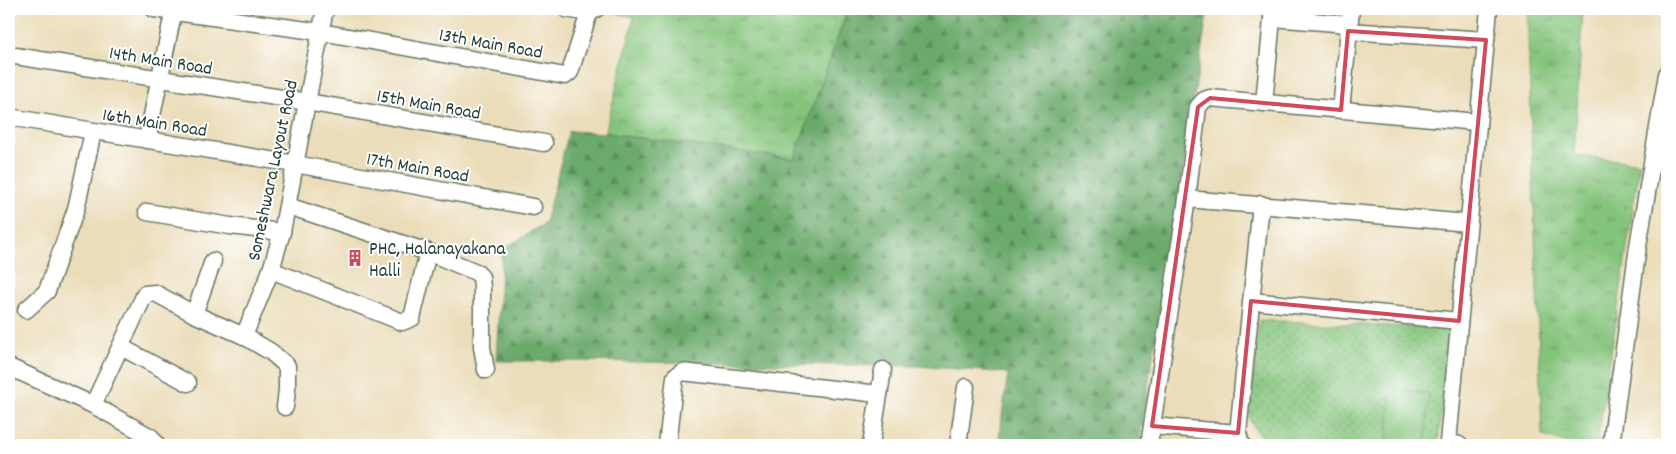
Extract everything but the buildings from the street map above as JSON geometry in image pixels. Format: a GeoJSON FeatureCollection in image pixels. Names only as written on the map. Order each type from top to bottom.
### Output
{"type":"FeatureCollection","features":[{"type":"Feature","properties":{"kind":"street","name":"13th Main Road"},"geometry":{"type":"LineString","coordinates":[[154,9],[173,10],[321,32],[565,76],[570,72],[593,11]]}},
{"type":"Feature","properties":{"kind":"street","name":"Someshwara Layout Road"},"geometry":{"type":"LineString","coordinates":[[244,336],[271,270],[282,232],[325,9]]}},
{"type":"Feature","properties":{"kind":"street"},"geometry":{"type":"LineString","coordinates":[[566,9],[593,11]]}},
{"type":"Feature","properties":{"kind":"street"},"geometry":{"type":"LineString","coordinates":[[1451,444],[1459,321],[1489,9]]}},
{"type":"Feature","properties":{"kind":"street"},"geometry":{"type":"LineString","coordinates":[[147,140],[173,10]]}},
{"type":"Feature","properties":{"kind":"street"},"geometry":{"type":"LineString","coordinates":[[1264,103],[1272,14],[1349,21],[1486,40]]}},
{"type":"Feature","properties":{"kind":"street"},"geometry":{"type":"LineString","coordinates":[[1341,110],[1349,21]]}},
{"type":"Feature","properties":{"kind":"street","name":"14th Main Road"},"geometry":{"type":"LineString","coordinates":[[9,55],[307,102]]}},
{"type":"Feature","properties":{"kind":"street"},"geometry":{"type":"LineString","coordinates":[[1611,445],[1638,246],[1667,74]]}},
{"type":"Feature","properties":{"kind":"street"},"geometry":{"type":"LineString","coordinates":[[1149,445],[1187,199],[1198,107],[1204,100],[1210,98],[1477,122]]}},
{"type":"Feature","properties":{"kind":"street","name":"15th Main Road"},"geometry":{"type":"LineString","coordinates":[[307,102],[544,143]]}},
{"type":"Feature","properties":{"kind":"street","name":"16th Main Road"},"geometry":{"type":"LineString","coordinates":[[9,117],[295,164]]}},
{"type":"Feature","properties":{"kind":"street"},"geometry":{"type":"LineString","coordinates":[[26,310],[48,291],[76,209],[93,132]]}},
{"type":"Feature","properties":{"kind":"street","name":"17th Main Road"},"geometry":{"type":"LineString","coordinates":[[295,164],[533,207]]}},
{"type":"Feature","properties":{"kind":"street"},"geometry":{"type":"LineString","coordinates":[[1187,199],[1468,223]]}},
{"type":"Feature","properties":{"kind":"street"},"geometry":{"type":"LineString","coordinates":[[1152,426],[1240,439],[1260,204]]}},
{"type":"Feature","properties":{"kind":"street"},"geometry":{"type":"LineString","coordinates":[[288,206],[428,252],[476,272],[480,277],[482,286],[482,347],[486,370]]}},
{"type":"Feature","properties":{"kind":"street"},"geometry":{"type":"LineString","coordinates":[[147,212],[230,226],[282,232]]}},
{"type":"Feature","properties":{"kind":"street"},"geometry":{"type":"LineString","coordinates":[[271,270],[402,322],[412,318],[428,252]]}},
{"type":"Feature","properties":{"kind":"street"},"geometry":{"type":"LineString","coordinates":[[194,314],[213,261]]}},
{"type":"Feature","properties":{"kind":"street"},"geometry":{"type":"LineString","coordinates":[[93,405],[145,294],[155,293],[194,314],[244,336],[271,352],[287,366],[285,407]]}},
{"type":"Feature","properties":{"kind":"street"},"geometry":{"type":"LineString","coordinates":[[1251,302],[1459,321]]}},
{"type":"Feature","properties":{"kind":"street"},"geometry":{"type":"LineString","coordinates":[[121,347],[188,383]]}},
{"type":"Feature","properties":{"kind":"street"},"geometry":{"type":"LineString","coordinates":[[9,367],[93,405],[151,437],[157,445]]}},
{"type":"Feature","properties":{"kind":"street"},"geometry":{"type":"LineString","coordinates":[[870,445],[882,370]]}},
{"type":"Feature","properties":{"kind":"street"},"geometry":{"type":"LineString","coordinates":[[667,445],[675,377],[682,372],[879,394]]}},
{"type":"Feature","properties":{"kind":"street"},"geometry":{"type":"LineString","coordinates":[[958,445],[966,387]]}},
{"type":"Feature","properties":{"kind":"highlighted area"},"geometry":{"type":"Polygon","coordinates":[[[1348,31],[1486,40],[1459,321],[1251,301],[1238,433],[1152,426],[1198,107],[1210,98],[1341,110],[1348,31]]]}},
{"type":"Feature","properties":{"kind":"green space"},"geometry":{"type":"Polygon","coordinates":[[[589,9],[848,9],[794,159],[605,133],[634,17],[589,9]]]}},
{"type":"Feature","properties":{"kind":"green space"},"geometry":{"type":"Polygon","coordinates":[[[848,9],[1208,9],[1139,445],[998,445],[1008,373],[918,366],[496,361],[502,250],[545,223],[569,131],[605,133],[794,159],[848,9]]]}},
{"type":"Feature","properties":{"kind":"green space"},"geometry":{"type":"Polygon","coordinates":[[[1527,9],[1583,9],[1574,155],[1640,163],[1597,445],[1569,445],[1542,435],[1527,9]]]}},
{"type":"Feature","properties":{"kind":"green space"},"geometry":{"type":"Polygon","coordinates":[[[1259,320],[1449,329],[1438,445],[1266,445],[1249,419],[1259,320]]]}},
{"type":"Feature","properties":{"kind":"green space"},"geometry":{"type":"Polygon","coordinates":[[[1391,391],[1429,393],[1425,445],[1387,445],[1391,391]]]}},
{"type":"Feature","properties":{"kind":"place","name":"PHC, Halanayakana Halli"},"geometry":{"type":"Point","coordinates":[355,258]}}]}
